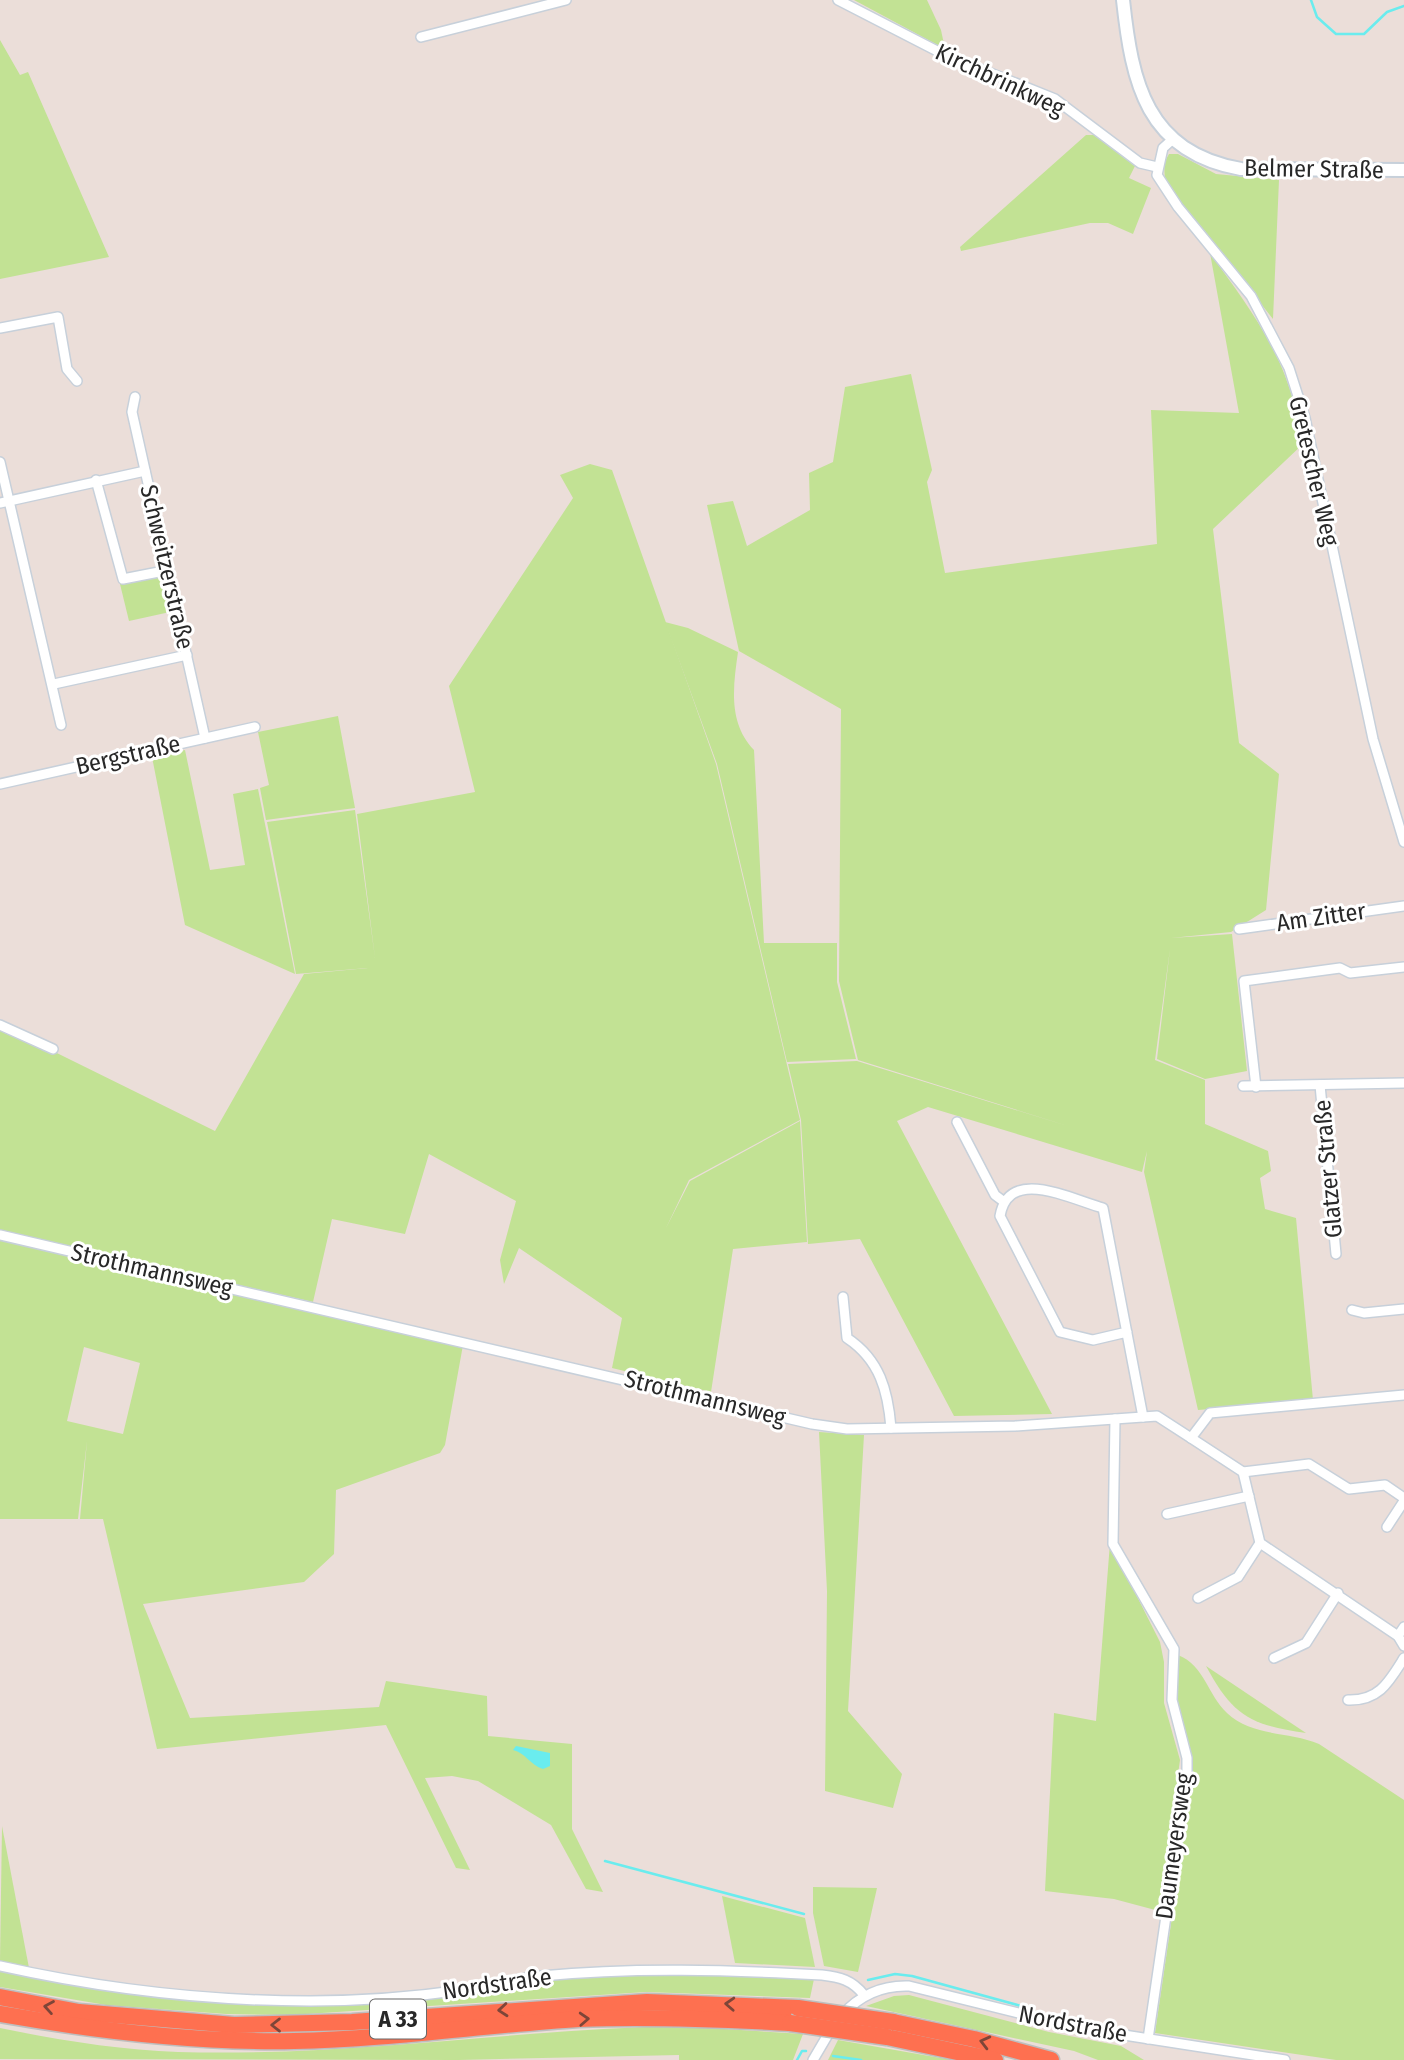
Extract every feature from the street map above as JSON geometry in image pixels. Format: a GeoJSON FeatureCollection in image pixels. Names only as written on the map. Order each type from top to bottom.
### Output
{"type":"FeatureCollection","features":[{"type":"Feature","properties":{"kind":"highway","name":"A 33"},"geometry":{"type":"LineString","coordinates":[[0,1997],[121,2017],[234,2025],[352,2022],[647,2002],[798,2008],[890,2029],[996,2060]]}},
{"type":"Feature","properties":{"kind":"highway","name":"A 33"},"geometry":{"type":"LineString","coordinates":[[0,2014],[149,2036],[235,2041],[354,2038],[577,2020],[650,2017],[790,2023],[890,2029],[974,2039],[1051,2060]]}},
{"type":"Feature","properties":{"kind":"street"},"geometry":{"type":"LineString","coordinates":[[421,37],[566,0]]}},
{"type":"Feature","properties":{"kind":"street","name":"Kirchbrinkweg"},"geometry":{"type":"LineString","coordinates":[[838,0],[943,54],[1055,99],[1140,163],[1157,167]]}},
{"type":"Feature","properties":{"kind":"street","name":"Belmer Straße"},"geometry":{"type":"LineString","coordinates":[[1123,0],[1134,75],[1153,116],[1173,139],[1220,165],[1241,169],[1404,170]]}},
{"type":"Feature","properties":{"kind":"street"},"geometry":{"type":"LineString","coordinates":[[1157,167],[1164,148],[1173,139]]}},
{"type":"Feature","properties":{"kind":"street","name":"Gretescher Weg"},"geometry":{"type":"LineString","coordinates":[[1157,167],[1163,187],[1251,296],[1273,333],[1293,380],[1309,436],[1373,739],[1404,842]]}},
{"type":"Feature","properties":{"kind":"street"},"geometry":{"type":"LineString","coordinates":[[0,328],[58,317],[66,369],[77,381]]}},
{"type":"Feature","properties":{"kind":"street","name":"Schweitzerstraße"},"geometry":{"type":"LineString","coordinates":[[135,397],[132,412],[205,738]]}},
{"type":"Feature","properties":{"kind":"street"},"geometry":{"type":"LineString","coordinates":[[0,462],[5,502],[54,684],[61,725]]}},
{"type":"Feature","properties":{"kind":"street"},"geometry":{"type":"LineString","coordinates":[[5,502],[145,471]]}},
{"type":"Feature","properties":{"kind":"street"},"geometry":{"type":"LineString","coordinates":[[96,480],[123,579],[169,570]]}},
{"type":"Feature","properties":{"kind":"street"},"geometry":{"type":"LineString","coordinates":[[54,684],[187,655]]}},
{"type":"Feature","properties":{"kind":"street","name":"Bergstraße"},"geometry":{"type":"LineString","coordinates":[[0,784],[255,727]]}},
{"type":"Feature","properties":{"kind":"street","name":"Am Zitter"},"geometry":{"type":"LineString","coordinates":[[1239,929],[1404,906]]}},
{"type":"Feature","properties":{"kind":"street"},"geometry":{"type":"LineString","coordinates":[[1256,1087],[1244,981],[1340,968],[1350,973],[1404,967]]}},
{"type":"Feature","properties":{"kind":"street"},"geometry":{"type":"LineString","coordinates":[[0,1025],[53,1049]]}},
{"type":"Feature","properties":{"kind":"street"},"geometry":{"type":"LineString","coordinates":[[1243,1086],[1404,1083]]}},
{"type":"Feature","properties":{"kind":"street","name":"Glatzer Straße"},"geometry":{"type":"LineString","coordinates":[[1320,1085],[1336,1254]]}},
{"type":"Feature","properties":{"kind":"street"},"geometry":{"type":"LineString","coordinates":[[957,1122],[995,1195],[1003,1201]]}},
{"type":"Feature","properties":{"kind":"street"},"geometry":{"type":"LineString","coordinates":[[1127,1332],[1093,1340],[1060,1332],[1000,1216],[1003,1201],[1012,1191],[1028,1187],[1103,1208],[1127,1332],[1143,1417]]}},
{"type":"Feature","properties":{"kind":"street","name":"Strothmannsweg"},"geometry":{"type":"LineString","coordinates":[[0,1235],[812,1424],[847,1429],[1015,1426],[1157,1416],[1243,1472]]}},
{"type":"Feature","properties":{"kind":"street"},"geometry":{"type":"LineString","coordinates":[[843,1297],[847,1338],[868,1355],[888,1392],[891,1428]]}},
{"type":"Feature","properties":{"kind":"street"},"geometry":{"type":"LineString","coordinates":[[1352,1310],[1364,1313],[1404,1309]]}},
{"type":"Feature","properties":{"kind":"street"},"geometry":{"type":"LineString","coordinates":[[1191,1438],[1210,1413],[1404,1395]]}},
{"type":"Feature","properties":{"kind":"street","name":"Daumeyersweg"},"geometry":{"type":"LineString","coordinates":[[1115,1419],[1113,1544],[1171,1642],[1172,1700],[1187,1773],[1148,2039]]}},
{"type":"Feature","properties":{"kind":"street"},"geometry":{"type":"LineString","coordinates":[[1387,1527],[1404,1499],[1385,1485],[1349,1489],[1309,1464],[1243,1472],[1260,1543],[1401,1632],[1404,1646]]}},
{"type":"Feature","properties":{"kind":"street"},"geometry":{"type":"LineString","coordinates":[[1167,1514],[1249,1496]]}},
{"type":"Feature","properties":{"kind":"street"},"geometry":{"type":"LineString","coordinates":[[1198,1598],[1238,1577],[1260,1543]]}},
{"type":"Feature","properties":{"kind":"street"},"geometry":{"type":"LineString","coordinates":[[1274,1658],[1306,1643],[1338,1593]]}},
{"type":"Feature","properties":{"kind":"street"},"geometry":{"type":"LineString","coordinates":[[1348,1700],[1362,1701],[1384,1691],[1404,1658]]}},
{"type":"Feature","properties":{"kind":"street","name":"Nordstraße"},"geometry":{"type":"LineString","coordinates":[[0,1966],[75,1982],[185,1997],[278,2001],[378,1998],[463,1990],[539,1977],[670,1969],[822,1975],[855,1984],[864,1995]]}},
{"type":"Feature","properties":{"kind":"street","name":"Nordstraße"},"geometry":{"type":"LineString","coordinates":[[813,2060],[836,2022],[864,1995],[893,1986],[909,1986],[1079,2028],[1285,2060]]}},
{"type":"Feature","properties":{"kind":"green space"},"geometry":{"type":"Polygon","coordinates":[[[854,0],[927,0],[941,30],[945,49],[854,0]]]}},
{"type":"Feature","properties":{"kind":"green space"},"geometry":{"type":"Polygon","coordinates":[[[0,40],[20,75],[28,72],[109,257],[0,279],[0,40]]]}},
{"type":"Feature","properties":{"kind":"green space"},"geometry":{"type":"Polygon","coordinates":[[[1086,135],[1097,135],[1135,166],[1129,178],[1151,188],[1133,234],[1108,223],[1090,223],[961,251],[960,247],[1086,135]]]}},
{"type":"Feature","properties":{"kind":"green space"},"geometry":{"type":"Polygon","coordinates":[[[1169,154],[1178,154],[1216,174],[1279,180],[1273,319],[1165,182],[1164,163],[1169,154]]]}},
{"type":"Feature","properties":{"kind":"green space"},"geometry":{"type":"Polygon","coordinates":[[[1210,253],[1254,316],[1273,349],[1290,391],[1304,443],[1213,529],[1239,743],[1279,774],[1266,910],[1231,932],[1171,938],[1232,934],[1247,1071],[1205,1079],[1157,1059],[1170,949],[1155,1060],[1205,1080],[1205,1124],[1268,1151],[1271,1171],[1260,1178],[1265,1209],[1296,1218],[1313,1400],[1198,1410],[1144,1172],[1147,1151],[1142,1172],[928,1107],[897,1121],[1052,1414],[954,1416],[860,1239],[808,1244],[801,1120],[788,1064],[857,1061],[1071,1127],[858,1060],[839,981],[841,709],[739,651],[707,505],[733,501],[747,546],[810,510],[809,473],[833,462],[845,387],[911,374],[932,470],[927,482],[945,573],[1157,544],[1151,410],[1239,413],[1210,253]]]}},
{"type":"Feature","properties":{"kind":"green space"},"geometry":{"type":"Polygon","coordinates":[[[590,464],[612,470],[716,764],[800,1120],[689,1180],[666,1228],[690,1181],[800,1121],[807,1242],[733,1249],[711,1392],[612,1368],[622,1318],[519,1248],[504,1284],[500,1260],[516,1201],[429,1154],[405,1234],[332,1219],[313,1302],[0,1231],[0,1025],[215,1131],[304,974],[368,968],[296,974],[267,822],[355,810],[375,958],[357,814],[475,792],[449,686],[573,498],[560,475],[590,464]]]}},
{"type":"Feature","properties":{"kind":"green space"},"geometry":{"type":"Polygon","coordinates":[[[163,575],[170,612],[129,621],[120,584],[163,575]]]}},
{"type":"Feature","properties":{"kind":"green space"},"geometry":{"type":"Polygon","coordinates":[[[665,622],[688,628],[738,652],[734,704],[740,728],[754,750],[764,943],[837,943],[837,982],[856,1059],[787,1062],[717,764],[665,622]]]}},
{"type":"Feature","properties":{"kind":"green space"},"geometry":{"type":"Polygon","coordinates":[[[338,716],[355,808],[266,820],[260,788],[269,785],[258,732],[338,716]]]}},
{"type":"Feature","properties":{"kind":"green space"},"geometry":{"type":"Polygon","coordinates":[[[185,750],[210,870],[245,865],[233,794],[258,789],[295,974],[185,925],[152,757],[185,750]]]}},
{"type":"Feature","properties":{"kind":"green space"},"geometry":{"type":"Polygon","coordinates":[[[0,1240],[463,1345],[445,1445],[440,1453],[336,1490],[334,1554],[304,1582],[143,1604],[190,1718],[379,1707],[386,1681],[487,1696],[488,1736],[572,1744],[572,1829],[603,1892],[586,1889],[551,1825],[478,1781],[452,1776],[425,1778],[470,1870],[456,1868],[386,1725],[157,1749],[103,1519],[80,1519],[87,1441],[78,1519],[0,1519],[0,1240]],[[84,1347],[67,1421],[123,1434],[140,1363],[84,1347]]]}},
{"type":"Feature","properties":{"kind":"green space"},"geometry":{"type":"Polygon","coordinates":[[[819,1432],[864,1435],[848,1711],[902,1774],[893,1808],[825,1791],[827,1591],[819,1432]]]}},
{"type":"Feature","properties":{"kind":"green space"},"geometry":{"type":"Polygon","coordinates":[[[1110,1543],[1160,1642],[1164,1662],[1164,1703],[1180,1760],[1159,1911],[1114,1899],[1045,1891],[1054,1713],[1096,1721],[1110,1543]]]}},
{"type":"Feature","properties":{"kind":"green space"},"geometry":{"type":"Polygon","coordinates":[[[1178,1655],[1194,1666],[1220,1706],[1237,1721],[1259,1730],[1319,1744],[1404,1800],[1404,2060],[1336,2060],[1155,2033],[1193,1774],[1177,1698],[1178,1655]]]}},
{"type":"Feature","properties":{"kind":"green space"},"geometry":{"type":"Polygon","coordinates":[[[1206,1666],[1306,1733],[1271,1726],[1245,1715],[1225,1696],[1206,1666]]]}},
{"type":"Feature","properties":{"kind":"green space"},"geometry":{"type":"Polygon","coordinates":[[[2,1826],[29,1968],[0,1961],[2,1826]]]}},
{"type":"Feature","properties":{"kind":"green space"},"geometry":{"type":"Polygon","coordinates":[[[813,1887],[877,1888],[858,1972],[824,1966],[813,1913],[813,1887]]]}},
{"type":"Feature","properties":{"kind":"green space"},"geometry":{"type":"Polygon","coordinates":[[[722,1896],[805,1918],[815,1967],[735,1963],[722,1896]]]}},
{"type":"Feature","properties":{"kind":"green space"},"geometry":{"type":"Polygon","coordinates":[[[0,1970],[156,1997],[275,2005],[384,2001],[620,1974],[704,1974],[814,1979],[810,1998],[646,1992],[291,2015],[226,2014],[106,2005],[0,1987],[0,1970]]]}},
{"type":"Feature","properties":{"kind":"green space"},"geometry":{"type":"Polygon","coordinates":[[[909,1995],[1049,2032],[1121,2046],[1144,2060],[1098,2060],[1074,2051],[866,2006],[894,1996],[909,1995]]]}},
{"type":"Feature","properties":{"kind":"green space"},"geometry":{"type":"Polygon","coordinates":[[[676,2026],[803,2034],[793,2060],[679,2060],[679,2055],[458,2060],[0,2059],[0,2028],[134,2049],[241,2052],[303,2051],[552,2032],[676,2026]]]}},
{"type":"Feature","properties":{"kind":"green space"},"geometry":{"type":"Polygon","coordinates":[[[838,2040],[952,2060],[828,2060],[838,2040]]]}},
{"type":"Feature","properties":{"kind":"water"},"geometry":{"type":"Polygon","coordinates":[[[516,1746],[550,1753],[550,1766],[543,1769],[539,1767],[513,1750],[516,1746]]]}},
{"type":"Feature","properties":{"kind":"waterway"},"geometry":{"type":"LineString","coordinates":[[1311,0],[1317,17],[1336,34],[1364,34],[1387,12],[1404,6]]}},
{"type":"Feature","properties":{"kind":"waterway"},"geometry":{"type":"LineString","coordinates":[[605,1861],[804,1914]]}},
{"type":"Feature","properties":{"kind":"waterway"},"geometry":{"type":"LineString","coordinates":[[868,1980],[895,1974],[912,1976],[1032,2009]]}},
{"type":"Feature","properties":{"kind":"waterway"},"geometry":{"type":"LineString","coordinates":[[797,2060],[802,2051],[806,2051]]}},
{"type":"Feature","properties":{"kind":"waterway"},"geometry":{"type":"LineString","coordinates":[[833,2056],[861,2060]]}}]}
